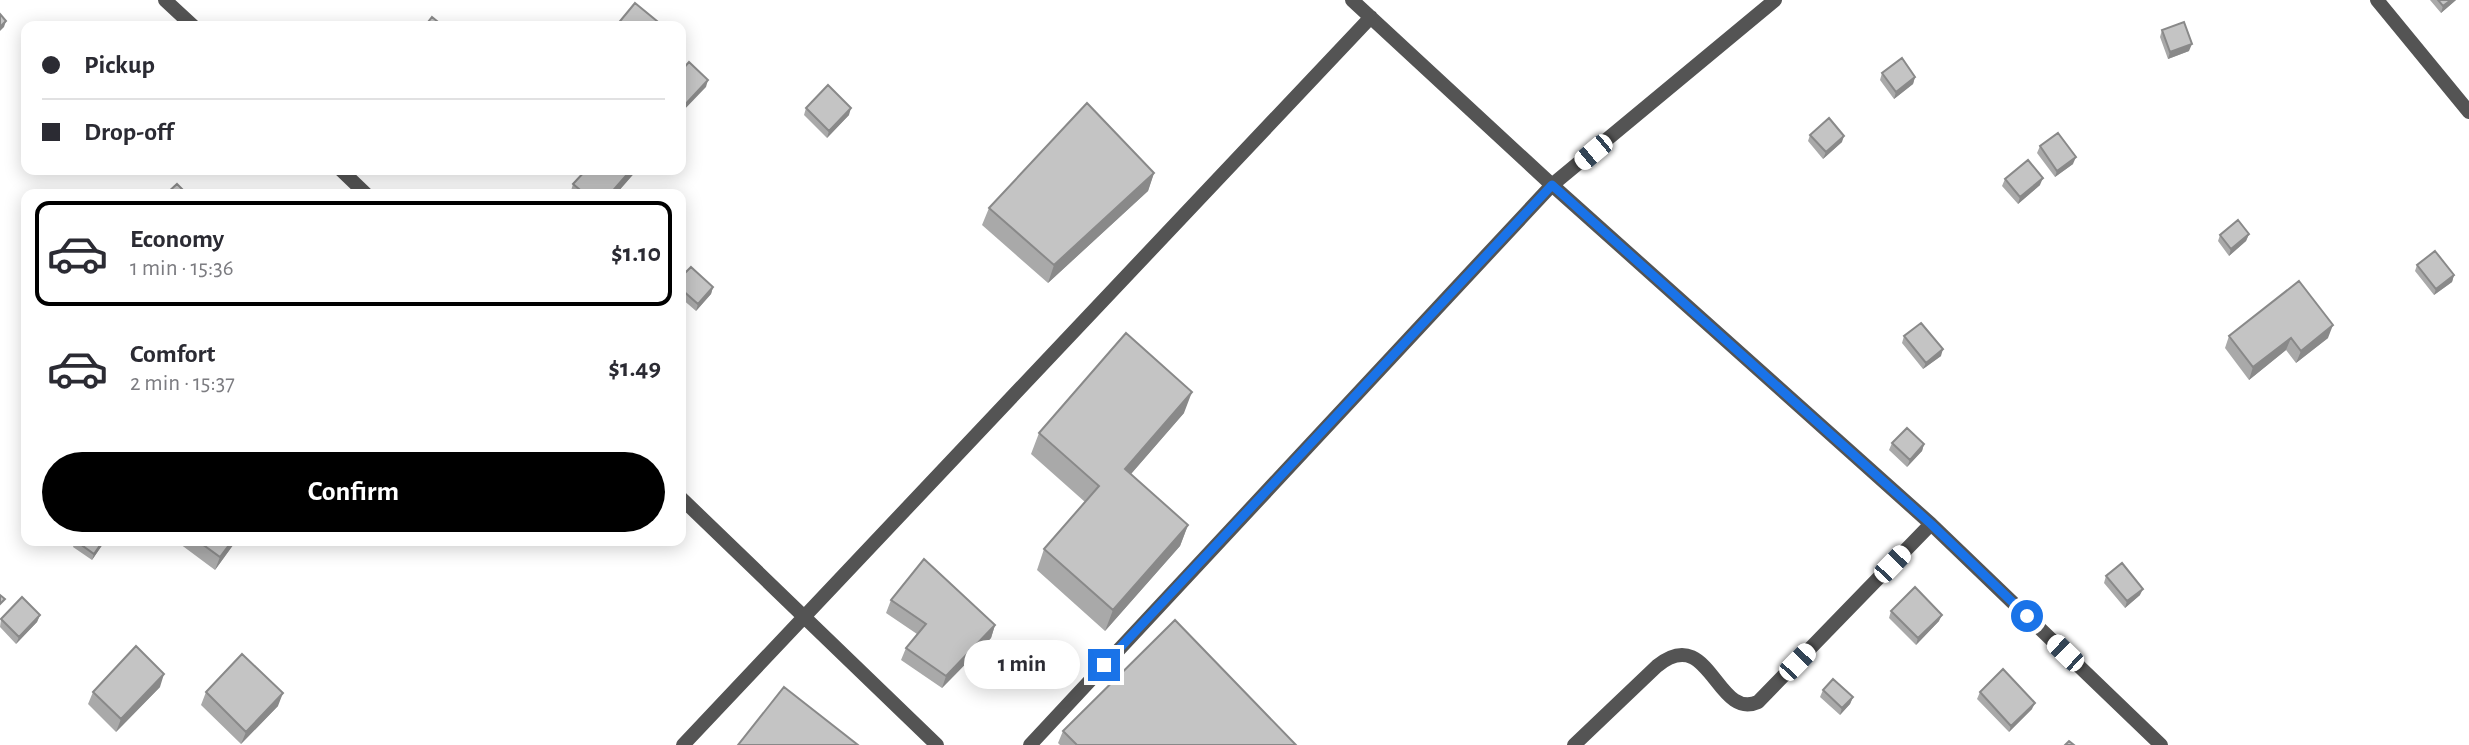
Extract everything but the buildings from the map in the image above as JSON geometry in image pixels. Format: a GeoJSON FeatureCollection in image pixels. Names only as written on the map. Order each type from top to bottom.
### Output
{"type":"FeatureCollection","features":[{"type":"Feature","properties":{"kind":"street"},"geometry":{"type":"LineString","coordinates":[[165,0],[187,21]]}},
{"type":"Feature","properties":{"kind":"street"},"geometry":{"type":"LineString","coordinates":[[1352,0],[1552,185],[1931,524],[2161,745]]}},
{"type":"Feature","properties":{"kind":"street"},"geometry":{"type":"LineString","coordinates":[[1030,745],[1552,185],[1775,0]]}},
{"type":"Feature","properties":{"kind":"street"},"geometry":{"type":"LineString","coordinates":[[2376,0],[2469,112]]}},
{"type":"Feature","properties":{"kind":"street"},"geometry":{"type":"LineString","coordinates":[[683,745],[1371,17]]}},
{"type":"Feature","properties":{"kind":"street"},"geometry":{"type":"LineString","coordinates":[[346,175],[361,189]]}},
{"type":"Feature","properties":{"kind":"street"},"geometry":{"type":"LineString","coordinates":[[686,503],[937,745]]}},
{"type":"Feature","properties":{"kind":"street"},"geometry":{"type":"LineString","coordinates":[[1574,745],[1657,666],[1667,658],[1679,655],[1692,657],[1703,664],[1740,705],[1749,706],[1758,702],[1931,524]]}},
{"type":"Feature","properties":{"kind":"route"},"geometry":{"type":"LineString","coordinates":[[1104,665],[1552,185],[1931,524],[2027,616]]}}]}
